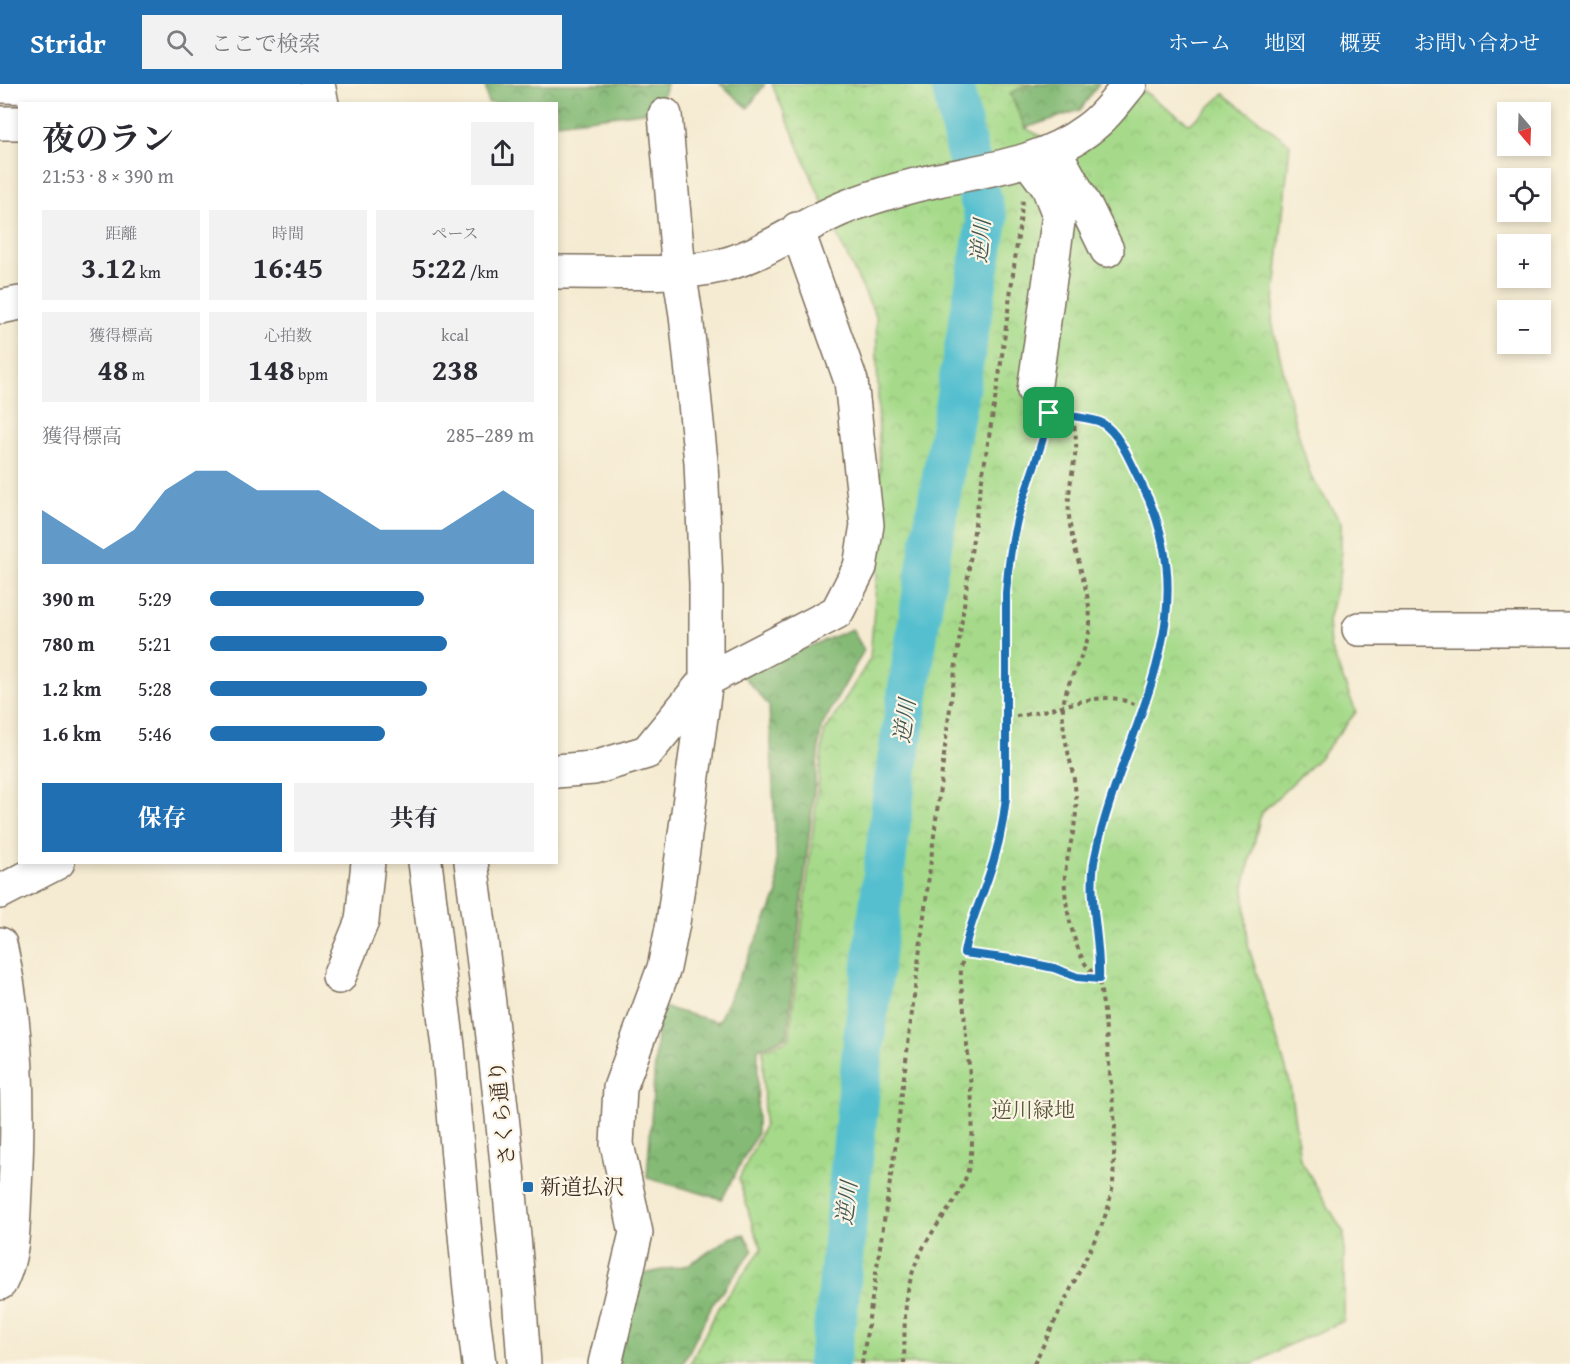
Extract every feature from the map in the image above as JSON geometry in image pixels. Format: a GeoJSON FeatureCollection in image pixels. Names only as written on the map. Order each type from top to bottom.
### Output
{"type":"FeatureCollection","features":[{"type":"Feature","properties":{"kind":"street"},"geometry":{"type":"LineString","coordinates":[[318,84],[322,102]]}},
{"type":"Feature","properties":{"kind":"street"},"geometry":{"type":"LineString","coordinates":[[558,272],[679,271],[712,267],[750,257],[797,229],[850,205],[935,180],[1029,159],[1088,130],[1112,108],[1130,84]]}},
{"type":"Feature","properties":{"kind":"street"},"geometry":{"type":"LineString","coordinates":[[0,86],[285,96]]}},
{"type":"Feature","properties":{"kind":"street"},"geometry":{"type":"LineString","coordinates":[[605,1364],[636,1233],[617,1144],[620,1089],[664,968],[673,923],[706,680],[700,462],[665,115]]}},
{"type":"Feature","properties":{"kind":"street"},"geometry":{"type":"LineString","coordinates":[[0,123],[18,123]]}},
{"type":"Feature","properties":{"kind":"street"},"geometry":{"type":"LineString","coordinates":[[1029,159],[1087,209],[1107,250]]}},
{"type":"Feature","properties":{"kind":"street"},"geometry":{"type":"LineString","coordinates":[[1029,159],[1048,187],[1059,215],[1042,402]]}},
{"type":"Feature","properties":{"kind":"street"},"geometry":{"type":"LineString","coordinates":[[558,771],[594,768],[647,752],[706,680],[837,612],[860,567],[867,525],[851,381],[797,229]]}},
{"type":"Feature","properties":{"kind":"street"},"geometry":{"type":"LineString","coordinates":[[0,307],[18,303]]}},
{"type":"Feature","properties":{"kind":"street"},"geometry":{"type":"LineString","coordinates":[[1359,630],[1570,629]]}},
{"type":"Feature","properties":{"kind":"street"},"geometry":{"type":"LineString","coordinates":[[0,892],[54,864]]}},
{"type":"Feature","properties":{"kind":"street"},"geometry":{"type":"LineString","coordinates":[[339,976],[362,921],[368,864]]}},
{"type":"Feature","properties":{"kind":"street"},"geometry":{"type":"LineString","coordinates":[[425,864],[448,1046],[478,1364]]}},
{"type":"Feature","properties":{"kind":"street","name":"さくら通り"},"geometry":{"type":"LineString","coordinates":[[471,864],[496,1050],[524,1364]]}},
{"type":"Feature","properties":{"kind":"street"},"geometry":{"type":"LineString","coordinates":[[0,944],[7,975],[17,1087],[8,1159],[7,1218],[13,1243],[7,1269],[0,1282]]}},
{"type":"Feature","properties":{"kind":"path"},"geometry":{"type":"LineString","coordinates":[[862,1364],[893,1160],[977,510],[1000,370],[1029,159]]}},
{"type":"Feature","properties":{"kind":"path"},"geometry":{"type":"LineString","coordinates":[[1034,1364],[1101,1227],[1113,1185],[1114,1125],[1099,979],[1100,960],[1093,884],[1094,859],[1104,821],[1158,665],[1168,607],[1165,545],[1158,520],[1115,434],[1101,422],[1073,417],[1042,402]]}},
{"type":"Feature","properties":{"kind":"path"},"geometry":{"type":"LineString","coordinates":[[904,1364],[905,1303],[912,1270],[924,1246],[956,1201],[966,1182],[970,1163],[973,1128],[961,972],[967,938],[1003,826],[1006,798],[1008,562],[1017,520],[1045,437],[1042,402]]}},
{"type":"Feature","properties":{"kind":"path"},"geometry":{"type":"LineString","coordinates":[[1073,417],[1076,446],[1071,474],[1069,516],[1072,539],[1087,592],[1090,624],[1081,661],[1068,685],[1063,707],[1064,733],[1073,776],[1077,812],[1065,873],[1064,892],[1069,918],[1084,962],[1099,979]]}},
{"type":"Feature","properties":{"kind":"path"},"geometry":{"type":"LineString","coordinates":[[1007,717],[1041,713],[1084,700],[1108,698],[1124,700],[1143,707]]}},
{"type":"Feature","properties":{"kind":"path"},"geometry":{"type":"LineString","coordinates":[[964,953],[1011,959],[1054,968],[1077,977],[1099,979]]}},
{"type":"Feature","properties":{"kind":"green space"},"geometry":{"type":"Polygon","coordinates":[[[485,84],[667,84],[658,110],[558,123],[558,102],[488,102],[485,84]]]}},
{"type":"Feature","properties":{"kind":"green space"},"geometry":{"type":"Polygon","coordinates":[[[720,84],[765,84],[748,108],[720,84]]]}},
{"type":"Feature","properties":{"kind":"green space","name":"逆川緑地"},"geometry":{"type":"Polygon","coordinates":[[[772,84],[1029,84],[1010,93],[1025,128],[1057,145],[1143,91],[1190,124],[1224,94],[1290,144],[1272,321],[1294,419],[1311,477],[1341,522],[1341,570],[1328,621],[1330,646],[1356,712],[1319,758],[1261,813],[1244,887],[1248,945],[1289,1079],[1300,1159],[1344,1233],[1344,1321],[1286,1346],[1254,1364],[690,1364],[718,1308],[762,1249],[739,1179],[764,1126],[763,1049],[789,1040],[824,733],[870,659],[881,523],[876,316],[832,225],[772,84]]]}},
{"type":"Feature","properties":{"kind":"green space"},"geometry":{"type":"Polygon","coordinates":[[[1029,84],[1099,84],[1080,110],[1025,128],[1010,93],[1029,84]]]}},
{"type":"Feature","properties":{"kind":"green space"},"geometry":{"type":"Polygon","coordinates":[[[852,629],[864,650],[821,728],[787,1037],[758,1049],[757,1133],[722,1199],[647,1178],[659,1006],[718,1022],[778,893],[769,706],[742,674],[852,629]]]}},
{"type":"Feature","properties":{"kind":"green space"},"geometry":{"type":"Polygon","coordinates":[[[744,1234],[753,1250],[712,1305],[683,1364],[604,1364],[638,1275],[688,1265],[730,1238],[744,1234]]]}},
{"type":"Feature","properties":{"kind":"waterway","name":"逆川"},"geometry":{"type":"LineString","coordinates":[[828,1364],[837,1310],[864,1040],[895,781],[926,575],[987,221],[966,149],[952,84]]}},
{"type":"Feature","properties":{"kind":"place","name":"新道払沢"},"geometry":{"type":"Point","coordinates":[528,1187]}},
{"type":"Feature","properties":{"kind":"route"},"geometry":{"type":"LineString","coordinates":[[1049,413],[1101,422],[1115,434],[1158,520],[1165,545],[1168,578],[1168,607],[1158,665],[1104,821],[1094,859],[1093,884],[1100,960],[1099,979],[1077,977],[1054,968],[1011,959],[964,953],[1003,826],[1006,798],[1008,562],[1017,520],[1045,437],[1049,413]]}}]}
